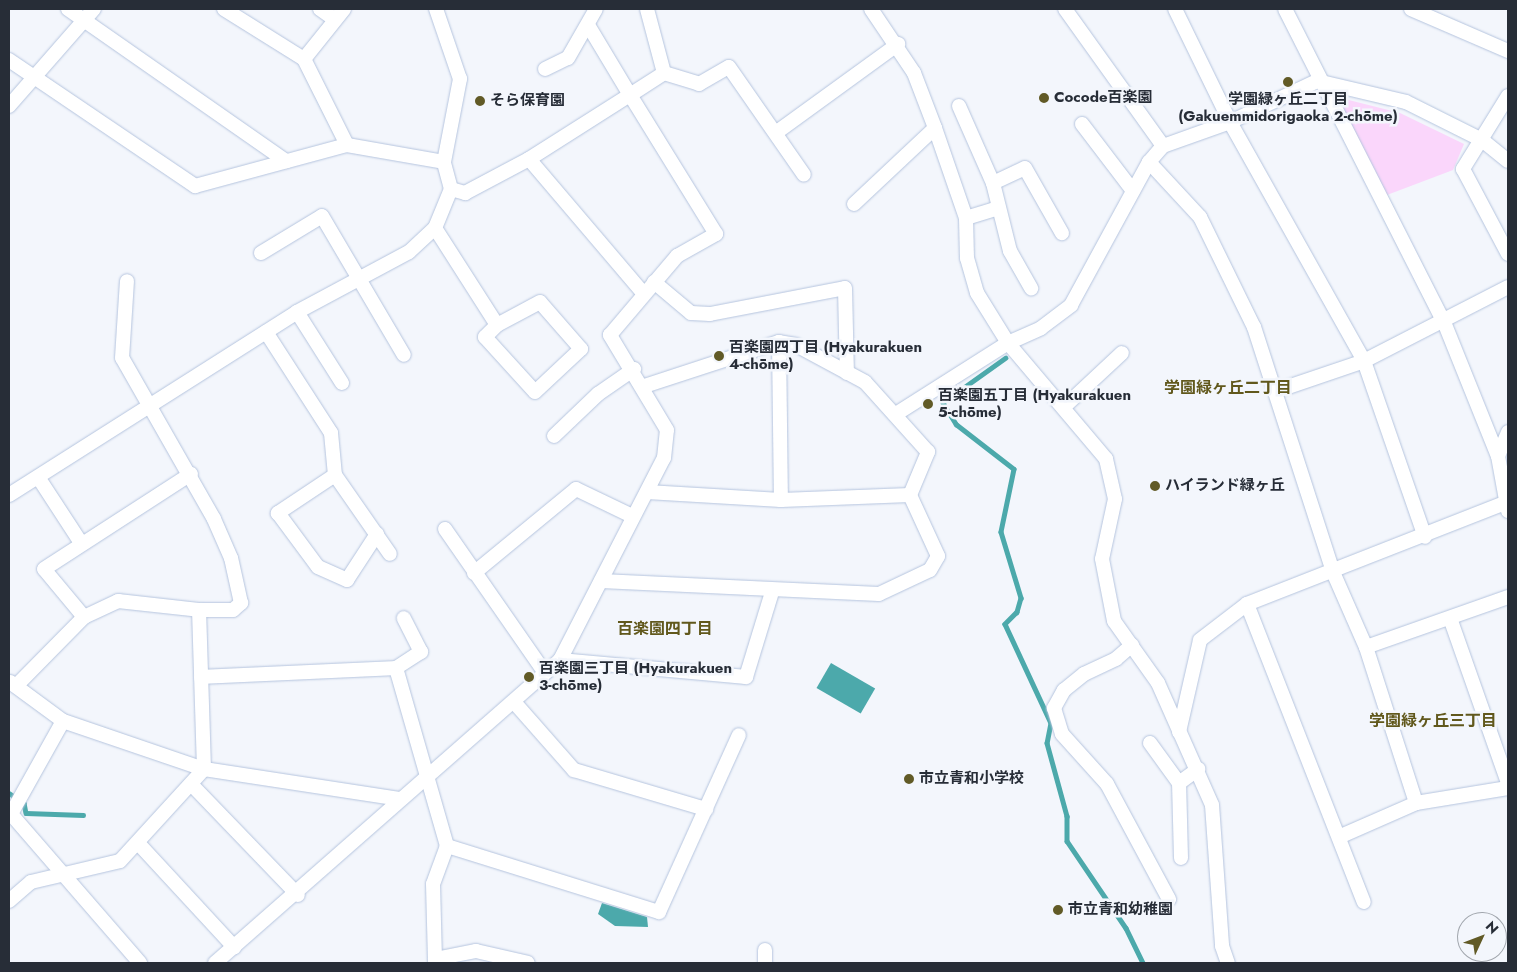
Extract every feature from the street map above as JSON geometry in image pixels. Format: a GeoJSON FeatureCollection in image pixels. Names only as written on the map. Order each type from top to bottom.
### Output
{"type":"FeatureCollection","features":[{"type":"Feature","properties":{"kind":"street"},"geometry":{"type":"LineString","coordinates":[[68,9],[286,161]]}},
{"type":"Feature","properties":{"kind":"street"},"geometry":{"type":"LineString","coordinates":[[9,106],[94,9]]}},
{"type":"Feature","properties":{"kind":"street"},"geometry":{"type":"LineString","coordinates":[[224,9],[304,59],[347,145]]}},
{"type":"Feature","properties":{"kind":"street"},"geometry":{"type":"LineString","coordinates":[[304,59],[338,13],[320,9]]}},
{"type":"Feature","properties":{"kind":"street"},"geometry":{"type":"LineString","coordinates":[[9,495],[146,405],[297,312],[359,276],[409,252],[435,228],[451,188],[444,162],[460,80],[436,9]]}},
{"type":"Feature","properties":{"kind":"street"},"geometry":{"type":"LineString","coordinates":[[545,69],[568,58],[596,9]]}},
{"type":"Feature","properties":{"kind":"street"},"geometry":{"type":"LineString","coordinates":[[647,9],[664,73]]}},
{"type":"Feature","properties":{"kind":"street"},"geometry":{"type":"LineString","coordinates":[[873,9],[898,44],[935,128],[966,218],[967,258],[977,293],[1008,343],[1106,458],[1115,500],[1102,559],[1114,621],[1158,683],[1179,732],[1198,769],[1212,805],[1222,946],[1228,963]]}},
{"type":"Feature","properties":{"kind":"street"},"geometry":{"type":"LineString","coordinates":[[1065,9],[1163,146]]}},
{"type":"Feature","properties":{"kind":"street"},"geometry":{"type":"LineString","coordinates":[[1174,9],[1230,122],[1364,361],[1425,537]]}},
{"type":"Feature","properties":{"kind":"street"},"geometry":{"type":"LineString","coordinates":[[1179,732],[1200,640],[1247,604],[1507,507],[1498,456],[1444,322],[1318,81],[1285,9]]}},
{"type":"Feature","properties":{"kind":"street"},"geometry":{"type":"LineString","coordinates":[[1411,9],[1508,51]]}},
{"type":"Feature","properties":{"kind":"street"},"geometry":{"type":"LineString","coordinates":[[215,963],[298,895],[401,799],[560,660],[632,516],[647,492],[664,458],[667,430],[634,369],[610,334],[677,256],[716,234],[588,25]]}},
{"type":"Feature","properties":{"kind":"street"},"geometry":{"type":"LineString","coordinates":[[777,132],[898,44]]}},
{"type":"Feature","properties":{"kind":"street"},"geometry":{"type":"LineString","coordinates":[[9,60],[195,186],[347,145],[444,162]]}},
{"type":"Feature","properties":{"kind":"street"},"geometry":{"type":"LineString","coordinates":[[664,73],[699,84],[729,67],[777,132],[804,174]]}},
{"type":"Feature","properties":{"kind":"street"},"geometry":{"type":"LineString","coordinates":[[451,188],[465,193],[529,159],[664,73]]}},
{"type":"Feature","properties":{"kind":"street"},"geometry":{"type":"LineString","coordinates":[[896,414],[1008,343],[1041,328],[1071,305],[1149,162],[1163,146],[1230,122],[1318,81],[1406,102],[1482,140],[1508,161]]}},
{"type":"Feature","properties":{"kind":"street"},"geometry":{"type":"LineString","coordinates":[[1508,96],[1464,169],[1508,254]]}},
{"type":"Feature","properties":{"kind":"street"},"geometry":{"type":"LineString","coordinates":[[959,106],[992,183],[1010,251],[1031,288]]}},
{"type":"Feature","properties":{"kind":"street"},"geometry":{"type":"LineString","coordinates":[[1082,124],[1133,191]]}},
{"type":"Feature","properties":{"kind":"street"},"geometry":{"type":"LineString","coordinates":[[854,204],[935,128]]}},
{"type":"Feature","properties":{"kind":"street"},"geometry":{"type":"LineString","coordinates":[[529,159],[644,294]]}},
{"type":"Feature","properties":{"kind":"street"},"geometry":{"type":"LineString","coordinates":[[1149,162],[1200,217],[1254,328],[1276,391],[1333,572],[1366,647],[1416,803]]}},
{"type":"Feature","properties":{"kind":"street"},"geometry":{"type":"LineString","coordinates":[[992,183],[1025,168],[1062,233]]}},
{"type":"Feature","properties":{"kind":"street"},"geometry":{"type":"LineString","coordinates":[[966,218],[998,208]]}},
{"type":"Feature","properties":{"kind":"street"},"geometry":{"type":"LineString","coordinates":[[261,253],[322,216],[404,355]]}},
{"type":"Feature","properties":{"kind":"street"},"geometry":{"type":"LineString","coordinates":[[435,228],[497,325]]}},
{"type":"Feature","properties":{"kind":"street"},"geometry":{"type":"LineString","coordinates":[[127,281],[122,358],[146,405],[191,474],[231,558],[241,603],[234,610],[199,610],[118,601],[84,617],[12,683],[63,721],[204,769],[401,799]]}},
{"type":"Feature","properties":{"kind":"street"},"geometry":{"type":"LineString","coordinates":[[654,282],[691,313],[710,314],[844,288],[847,372]]}},
{"type":"Feature","properties":{"kind":"street"},"geometry":{"type":"LineString","coordinates":[[1276,391],[1364,361],[1444,322],[1508,287]]}},
{"type":"Feature","properties":{"kind":"street"},"geometry":{"type":"LineString","coordinates":[[540,302],[581,348],[535,392],[485,337],[497,325],[540,302]]}},
{"type":"Feature","properties":{"kind":"street"},"geometry":{"type":"LineString","coordinates":[[297,312],[342,383]]}},
{"type":"Feature","properties":{"kind":"street"},"geometry":{"type":"LineString","coordinates":[[266,332],[331,433],[335,475],[390,554]]}},
{"type":"Feature","properties":{"kind":"street"},"geometry":{"type":"LineString","coordinates":[[779,342],[781,500]]}},
{"type":"Feature","properties":{"kind":"street"},"geometry":{"type":"LineString","coordinates":[[601,581],[772,592],[879,594],[930,570],[938,556],[910,496],[928,452],[880,394],[847,372],[796,345],[779,342],[644,386]]}},
{"type":"Feature","properties":{"kind":"street"},"geometry":{"type":"LineString","coordinates":[[1064,407],[1122,353]]}},
{"type":"Feature","properties":{"kind":"street"},"geometry":{"type":"LineString","coordinates":[[554,436],[598,394],[634,369]]}},
{"type":"Feature","properties":{"kind":"street"},"geometry":{"type":"LineString","coordinates":[[1498,456],[1508,432]]}},
{"type":"Feature","properties":{"kind":"street"},"geometry":{"type":"LineString","coordinates":[[84,617],[44,569],[81,543],[191,474]]}},
{"type":"Feature","properties":{"kind":"street"},"geometry":{"type":"LineString","coordinates":[[335,475],[278,513],[318,567],[347,580],[377,534]]}},
{"type":"Feature","properties":{"kind":"street"},"geometry":{"type":"LineString","coordinates":[[38,477],[81,543]]}},
{"type":"Feature","properties":{"kind":"street"},"geometry":{"type":"LineString","coordinates":[[474,573],[576,489],[632,516]]}},
{"type":"Feature","properties":{"kind":"street"},"geometry":{"type":"LineString","coordinates":[[647,492],[781,500],[910,496]]}},
{"type":"Feature","properties":{"kind":"street"},"geometry":{"type":"LineString","coordinates":[[446,530],[544,673]]}},
{"type":"Feature","properties":{"kind":"street"},"geometry":{"type":"LineString","coordinates":[[560,660],[746,677],[772,592]]}},
{"type":"Feature","properties":{"kind":"street"},"geometry":{"type":"LineString","coordinates":[[1366,647],[1508,597]]}},
{"type":"Feature","properties":{"kind":"street"},"geometry":{"type":"LineString","coordinates":[[1247,604],[1341,836],[1364,902]]}},
{"type":"Feature","properties":{"kind":"street"},"geometry":{"type":"LineString","coordinates":[[9,900],[31,882],[63,871],[120,861],[204,769],[199,610]]}},
{"type":"Feature","properties":{"kind":"street"},"geometry":{"type":"LineString","coordinates":[[201,677],[396,668],[421,652],[404,618]]}},
{"type":"Feature","properties":{"kind":"street"},"geometry":{"type":"LineString","coordinates":[[1450,618],[1508,783]]}},
{"type":"Feature","properties":{"kind":"street"},"geometry":{"type":"LineString","coordinates":[[1132,645],[1116,660],[1084,674],[1064,690],[1054,708],[1062,734],[1107,784],[1169,899]]}},
{"type":"Feature","properties":{"kind":"street"},"geometry":{"type":"LineString","coordinates":[[396,668],[429,776],[447,846],[433,884],[435,961],[476,951],[528,963]]}},
{"type":"Feature","properties":{"kind":"street"},"geometry":{"type":"LineString","coordinates":[[514,702],[574,770],[706,809]]}},
{"type":"Feature","properties":{"kind":"street"},"geometry":{"type":"LineString","coordinates":[[63,721],[11,814],[63,871],[140,963]]}},
{"type":"Feature","properties":{"kind":"street"},"geometry":{"type":"LineString","coordinates":[[447,846],[659,912],[739,735]]}},
{"type":"Feature","properties":{"kind":"street"},"geometry":{"type":"LineString","coordinates":[[1150,742],[1179,783],[1181,858]]}},
{"type":"Feature","properties":{"kind":"street"},"geometry":{"type":"LineString","coordinates":[[1179,783],[1198,769]]}},
{"type":"Feature","properties":{"kind":"street"},"geometry":{"type":"LineString","coordinates":[[191,784],[298,895]]}},
{"type":"Feature","properties":{"kind":"street"},"geometry":{"type":"LineString","coordinates":[[1341,836],[1416,803],[1508,788]]}},
{"type":"Feature","properties":{"kind":"street"},"geometry":{"type":"LineString","coordinates":[[138,843],[234,947]]}},
{"type":"Feature","properties":{"kind":"shaded area"},"geometry":{"type":"Polygon","coordinates":[[[1333,96],[1400,113],[1464,144],[1453,170],[1379,198],[1333,96]]]}},
{"type":"Feature","properties":{"kind":"water"},"geometry":{"type":"Polygon","coordinates":[[[831,663],[875,688],[861,714],[816,688],[831,663]]]}},
{"type":"Feature","properties":{"kind":"water"},"geometry":{"type":"Polygon","coordinates":[[[602,903],[647,917],[648,927],[615,926],[598,914],[602,903]]]}},
{"type":"Feature","properties":{"kind":"waterway"},"geometry":{"type":"LineString","coordinates":[[1006,358],[943,403],[956,424],[1014,469],[1001,532],[1021,598],[1017,612],[1005,624],[1051,723],[1047,743],[1067,816],[1067,841],[1126,928],[1143,963]]}},
{"type":"Feature","properties":{"kind":"waterway"},"geometry":{"type":"LineString","coordinates":[[9,793],[24,803],[26,813],[83,815]]}},
{"type":"Feature","properties":{"kind":"place","name":"学園緑ヶ丘二丁目 (Gakuemmidorigaoka 2-chōme)"},"geometry":{"type":"Point","coordinates":[1288,82]}},
{"type":"Feature","properties":{"kind":"place","name":"Cocode百楽園"},"geometry":{"type":"Point","coordinates":[1044,98]}},
{"type":"Feature","properties":{"kind":"place","name":"そら保育園"},"geometry":{"type":"Point","coordinates":[480,101]}},
{"type":"Feature","properties":{"kind":"place","name":"百楽園四丁目 (Hyakurakuen 4-chōme)"},"geometry":{"type":"Point","coordinates":[719,356]}},
{"type":"Feature","properties":{"kind":"place","name":"百楽園五丁目 (Hyakurakuen 5-chōme)"},"geometry":{"type":"Point","coordinates":[928,404]}},
{"type":"Feature","properties":{"kind":"place","name":"ハイランド緑ヶ丘"},"geometry":{"type":"Point","coordinates":[1155,486]}},
{"type":"Feature","properties":{"kind":"place","name":"百楽園三丁目 (Hyakurakuen 3-chōme)"},"geometry":{"type":"Point","coordinates":[529,677]}},
{"type":"Feature","properties":{"kind":"place","name":"市立青和小学校"},"geometry":{"type":"Point","coordinates":[909,779]}},
{"type":"Feature","properties":{"kind":"place","name":"市立青和幼稚園"},"geometry":{"type":"Point","coordinates":[1058,910]}},
{"type":"Feature","properties":{"kind":"district","name":"学園緑ヶ丘二丁目"},"geometry":{"type":"Point","coordinates":[1228,388]}},
{"type":"Feature","properties":{"kind":"district","name":"百楽園四丁目"},"geometry":{"type":"Point","coordinates":[665,629]}},
{"type":"Feature","properties":{"kind":"district","name":"学園緑ヶ丘三丁目"},"geometry":{"type":"Point","coordinates":[1433,721]}}]}
